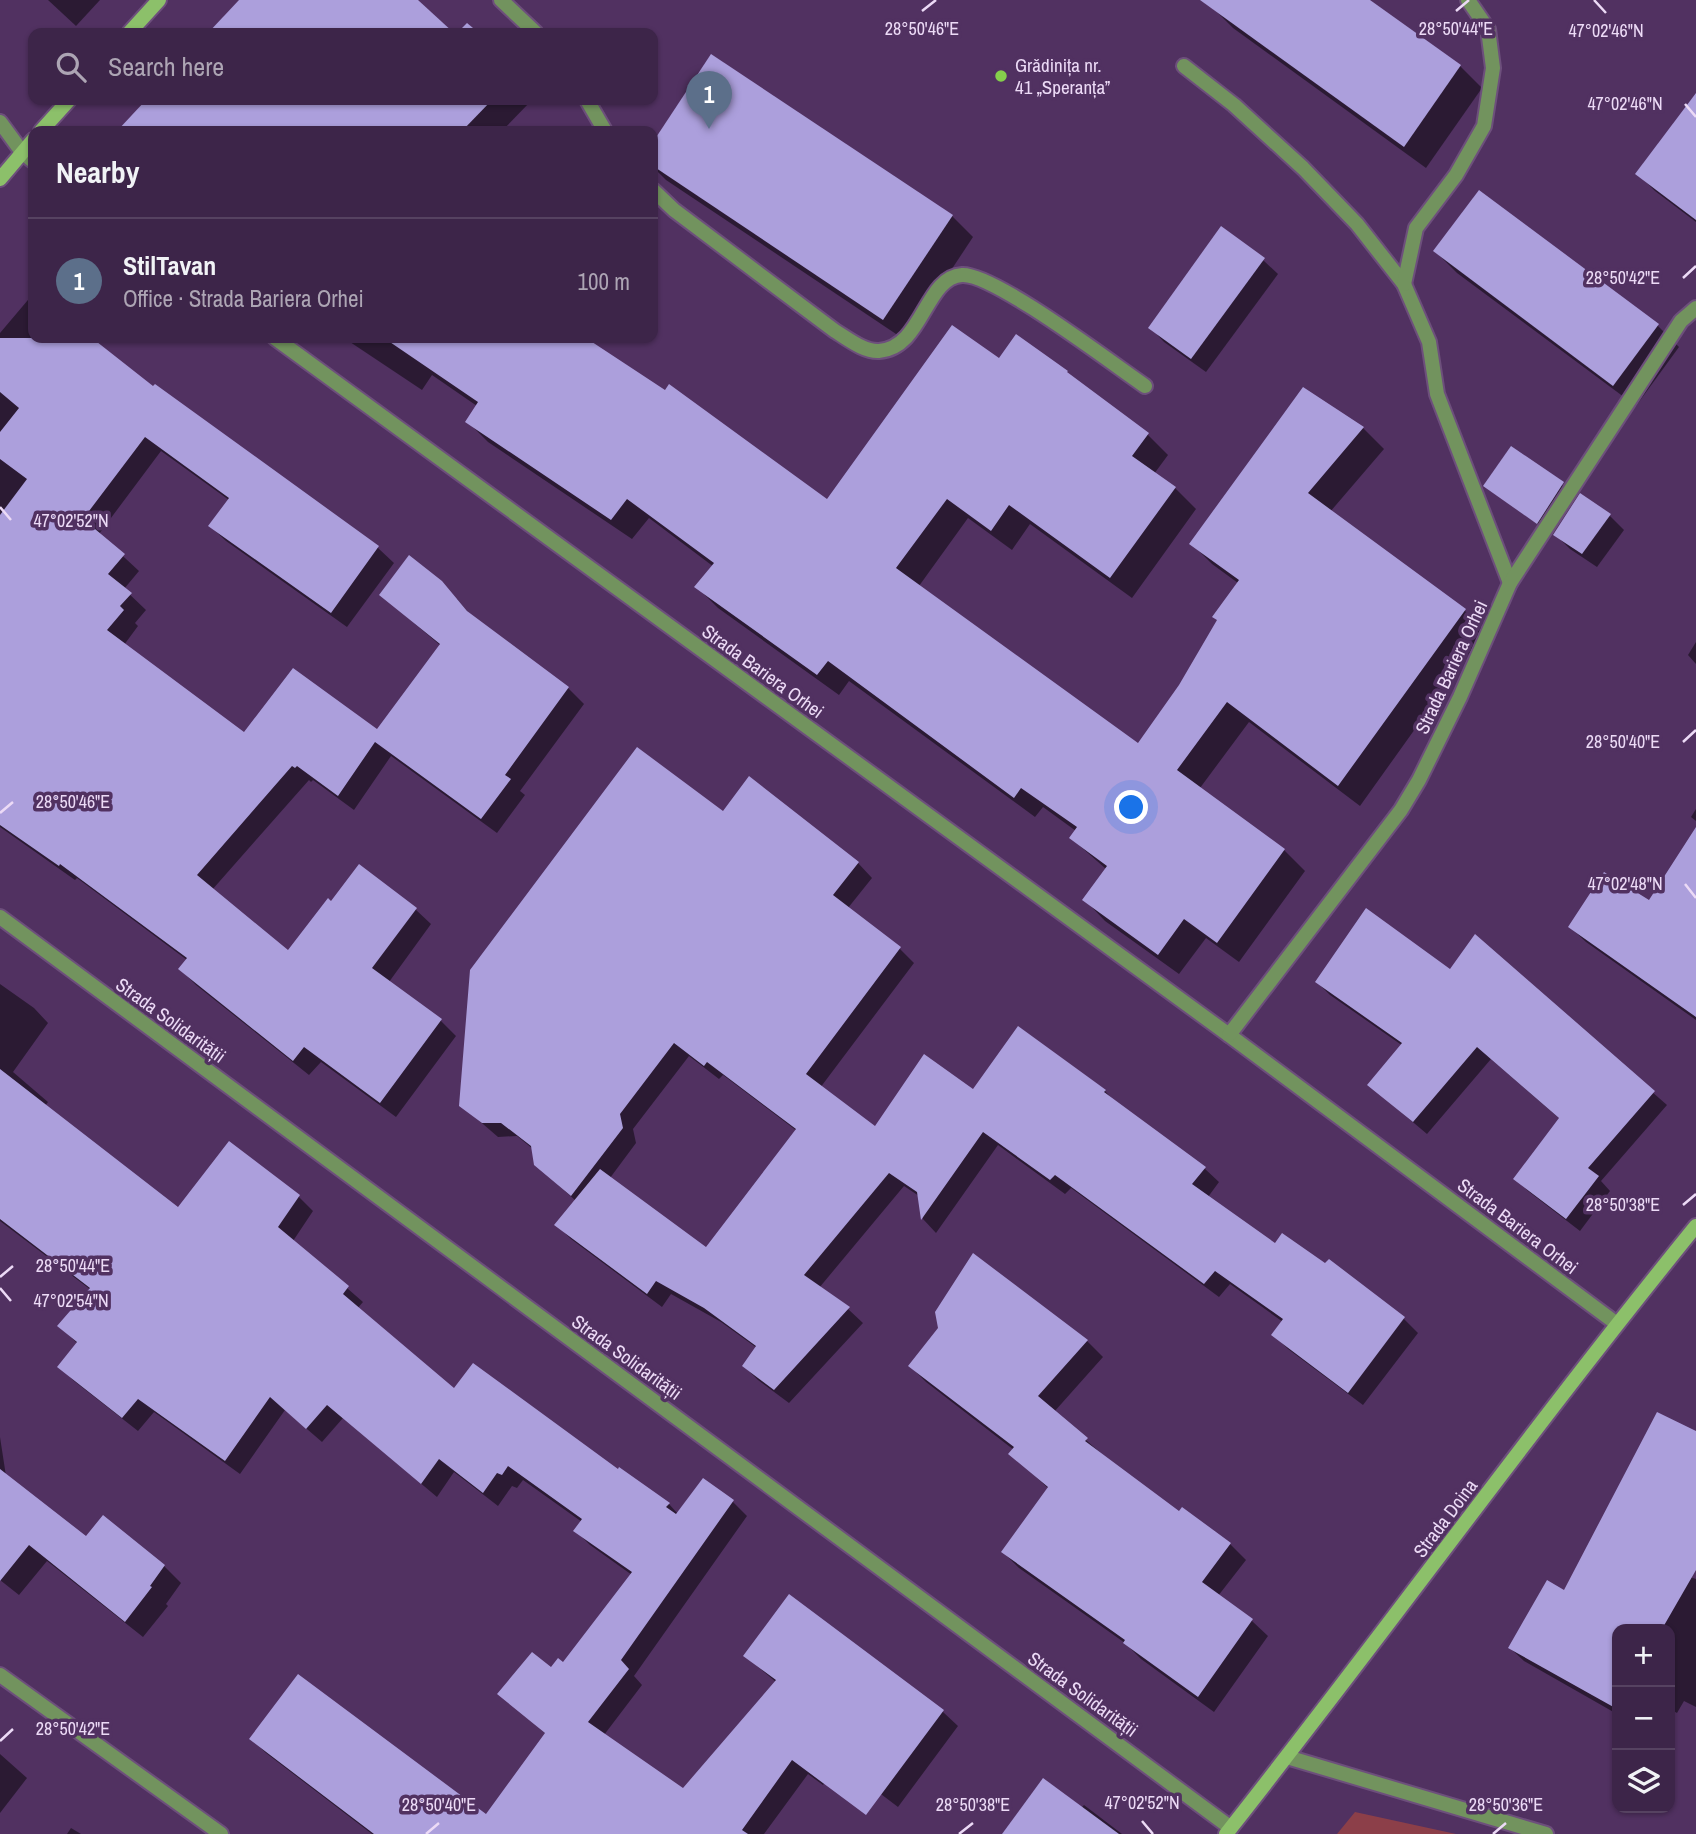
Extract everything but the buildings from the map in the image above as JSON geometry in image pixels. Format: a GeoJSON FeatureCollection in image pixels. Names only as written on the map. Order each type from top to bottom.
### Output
{"type":"FeatureCollection","features":[{"type":"Feature","properties":{"kind":"main road"},"geometry":{"type":"LineString","coordinates":[[134,28],[159,0]]}},
{"type":"Feature","properties":{"kind":"main road"},"geometry":{"type":"LineString","coordinates":[[46,126],[64,105]]}},
{"type":"Feature","properties":{"kind":"main road"},"geometry":{"type":"LineString","coordinates":[[0,179],[28,157]]}},
{"type":"Feature","properties":{"kind":"main road","name":"Strada Doina"},"geometry":{"type":"LineString","coordinates":[[1228,1831],[1617,1324],[1696,1226]]}},
{"type":"Feature","properties":{"kind":"street"},"geometry":{"type":"LineString","coordinates":[[501,0],[532,28]]}},
{"type":"Feature","properties":{"kind":"street"},"geometry":{"type":"LineString","coordinates":[[1404,284],[1416,228],[1456,175],[1484,125],[1493,68],[1488,29],[1468,0]]}},
{"type":"Feature","properties":{"kind":"street"},"geometry":{"type":"LineString","coordinates":[[1184,66],[1234,105],[1303,167],[1357,224],[1404,284],[1429,342],[1437,394],[1510,583]]}},
{"type":"Feature","properties":{"kind":"street"},"geometry":{"type":"LineString","coordinates":[[590,105],[602,126]]}},
{"type":"Feature","properties":{"kind":"street"},"geometry":{"type":"LineString","coordinates":[[0,122],[28,157]]}},
{"type":"Feature","properties":{"kind":"street"},"geometry":{"type":"LineString","coordinates":[[658,195],[674,210],[835,331],[860,346],[878,352],[897,344],[915,327],[941,285],[961,274],[981,278],[1031,307],[1145,386]]}},
{"type":"Feature","properties":{"kind":"street","name":"Strada Bariera Orhei"},"geometry":{"type":"LineString","coordinates":[[1229,1035],[1401,810],[1461,697],[1510,583],[1681,321],[1696,308]]}},
{"type":"Feature","properties":{"kind":"street","name":"Strada Bariera Orhei"},"geometry":{"type":"LineString","coordinates":[[282,343],[1229,1035],[1617,1324]]}},
{"type":"Feature","properties":{"kind":"street","name":"Strada Solidarității"},"geometry":{"type":"LineString","coordinates":[[0,917],[1228,1831]]}},
{"type":"Feature","properties":{"kind":"street"},"geometry":{"type":"LineString","coordinates":[[0,1675],[221,1834]]}},
{"type":"Feature","properties":{"kind":"street"},"geometry":{"type":"LineString","coordinates":[[1287,1757],[1546,1834]]}},
{"type":"Feature","properties":{"kind":"shaded area"},"geometry":{"type":"Polygon","coordinates":[[[1355,1812],[1456,1834],[1337,1834],[1355,1812]]]}},
{"type":"Feature","properties":{"kind":"place","name":"Grădinița nr. 41 „Speranța”"},"geometry":{"type":"Point","coordinates":[1001,76]}},
{"type":"Feature","properties":{"kind":"place","name":"StilTavan"},"geometry":{"type":"Point","coordinates":[709,129]}}]}
